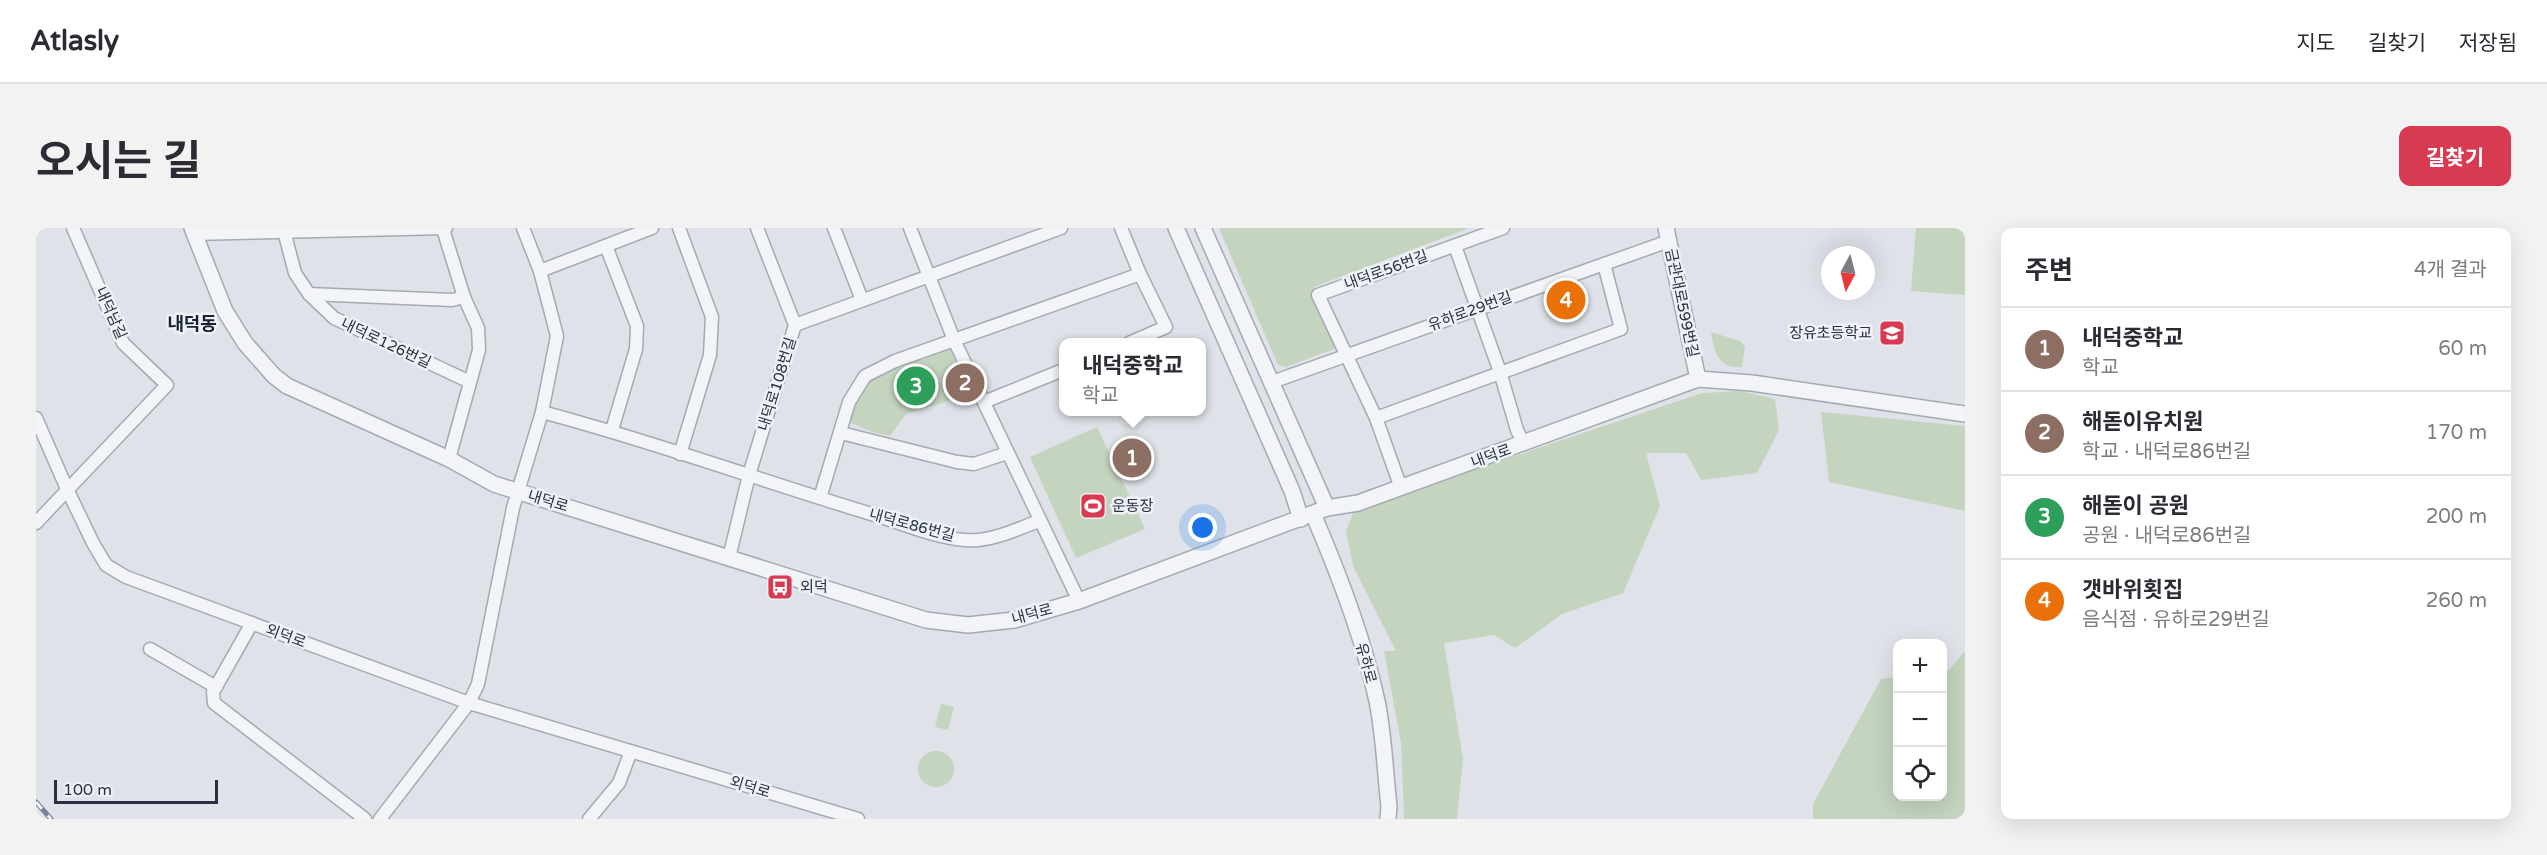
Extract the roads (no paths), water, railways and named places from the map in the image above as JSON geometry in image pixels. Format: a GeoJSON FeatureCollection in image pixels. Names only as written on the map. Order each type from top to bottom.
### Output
{"type":"FeatureCollection","features":[{"type":"Feature","properties":{"kind":"street","name":"내덕남길"},"geometry":{"type":"LineString","coordinates":[[66,489],[167,385],[123,343],[73,228]]}},
{"type":"Feature","properties":{"kind":"street"},"geometry":{"type":"LineString","coordinates":[[380,819],[469,703],[478,684],[518,491],[542,412],[557,336],[540,271],[522,228]]}},
{"type":"Feature","properties":{"kind":"street"},"geometry":{"type":"LineString","coordinates":[[540,271],[652,228]]}},
{"type":"Feature","properties":{"kind":"street"},"geometry":{"type":"LineString","coordinates":[[679,228],[712,317],[710,355],[680,454]]}},
{"type":"Feature","properties":{"kind":"street","name":"내덕로108번길"},"geometry":{"type":"LineString","coordinates":[[729,558],[749,475],[795,326],[757,228]]}},
{"type":"Feature","properties":{"kind":"street"},"geometry":{"type":"LineString","coordinates":[[834,228],[862,300]]}},
{"type":"Feature","properties":{"kind":"street"},"geometry":{"type":"LineString","coordinates":[[910,228],[954,340],[1078,601]]}},
{"type":"Feature","properties":{"kind":"street"},"geometry":{"type":"LineString","coordinates":[[795,326],[1061,228]]}},
{"type":"Feature","properties":{"kind":"street"},"geometry":{"type":"LineString","coordinates":[[1121,228],[1166,327],[1139,338]]}},
{"type":"Feature","properties":{"kind":"street","name":"유하로"},"geometry":{"type":"LineString","coordinates":[[1176,228],[1292,491],[1314,513]]}},
{"type":"Feature","properties":{"kind":"street","name":"유하로"},"geometry":{"type":"LineString","coordinates":[[1203,228],[1272,382],[1314,513],[1339,574],[1359,636],[1377,701],[1389,806],[1388,819]]}},
{"type":"Feature","properties":{"kind":"street","name":"내덕로56번길"},"geometry":{"type":"LineString","coordinates":[[1346,356],[1318,295],[1503,228]]}},
{"type":"Feature","properties":{"kind":"street"},"geometry":{"type":"LineString","coordinates":[[193,231],[445,229],[464,297],[478,328],[479,350],[449,459]]}},
{"type":"Feature","properties":{"kind":"street","name":"내덕로"},"geometry":{"type":"LineString","coordinates":[[193,231],[225,311],[245,343],[274,376],[287,386],[449,459],[494,484],[936,621],[968,625],[1014,620],[1078,601],[1314,513],[1358,503],[1401,488],[1698,379],[1752,383],[1965,414]]}},
{"type":"Feature","properties":{"kind":"street","name":"내덕로126번길"},"geometry":{"type":"LineString","coordinates":[[284,231],[295,273],[309,294],[334,318],[470,382]]}},
{"type":"Feature","properties":{"kind":"street","name":"유하로29번길"},"geometry":{"type":"LineString","coordinates":[[1272,382],[1604,264],[1667,235]]}},
{"type":"Feature","properties":{"kind":"street","name":"금관대로599번길"},"geometry":{"type":"LineString","coordinates":[[1667,235],[1698,379]]}},
{"type":"Feature","properties":{"kind":"street"},"geometry":{"type":"LineString","coordinates":[[606,246],[637,326],[636,349],[612,430]]}},
{"type":"Feature","properties":{"kind":"street"},"geometry":{"type":"LineString","coordinates":[[1455,246],[1500,372],[1517,430],[1524,444]]}},
{"type":"Feature","properties":{"kind":"street"},"geometry":{"type":"LineString","coordinates":[[1376,418],[1621,329],[1604,264]]}},
{"type":"Feature","properties":{"kind":"street"},"geometry":{"type":"LineString","coordinates":[[820,498],[849,402],[865,376],[894,362],[1140,274]]}},
{"type":"Feature","properties":{"kind":"street","name":"내덕로126번길"},"geometry":{"type":"LineString","coordinates":[[309,294],[452,300],[464,297]]}},
{"type":"Feature","properties":{"kind":"street"},"geometry":{"type":"LineString","coordinates":[[1346,356],[1376,418],[1401,488]]}},
{"type":"Feature","properties":{"kind":"street"},"geometry":{"type":"LineString","coordinates":[[984,402],[1059,372]]}},
{"type":"Feature","properties":{"kind":"street"},"geometry":{"type":"LineString","coordinates":[[542,412],[612,430],[749,475]]}},
{"type":"Feature","properties":{"kind":"street"},"geometry":{"type":"LineString","coordinates":[[36,418],[66,489],[36,523]]}},
{"type":"Feature","properties":{"kind":"street"},"geometry":{"type":"LineString","coordinates":[[841,433],[957,462],[974,464],[1007,453]]}},
{"type":"Feature","properties":{"kind":"street","name":"내덕로86번길"},"geometry":{"type":"LineString","coordinates":[[749,475],[948,537],[978,540],[1009,533],[1039,521]]}},
{"type":"Feature","properties":{"kind":"street","name":"외덕로"},"geometry":{"type":"LineString","coordinates":[[66,489],[106,565],[126,577],[469,703],[858,819]]}},
{"type":"Feature","properties":{"kind":"street"},"geometry":{"type":"LineString","coordinates":[[252,623],[213,692],[214,703],[365,819]]}},
{"type":"Feature","properties":{"kind":"street"},"geometry":{"type":"LineString","coordinates":[[150,649],[216,687]]}},
{"type":"Feature","properties":{"kind":"street"},"geometry":{"type":"LineString","coordinates":[[589,819],[619,783],[631,751]]}},
{"type":"Feature","properties":{"kind":"street"},"geometry":{"type":"LineString","coordinates":[[815,819],[824,809]]}},
{"type":"Feature","properties":{"kind":"railway"},"geometry":{"type":"LineString","coordinates":[[36,802],[51,819]]}},
{"type":"Feature","properties":{"kind":"place","name":"갯바위횟집"},"geometry":{"type":"Point","coordinates":[1566,300]}},
{"type":"Feature","properties":{"kind":"place","name":"장유초등학교"},"geometry":{"type":"Point","coordinates":[1892,333]}},
{"type":"Feature","properties":{"kind":"place","name":"해돋이유치원"},"geometry":{"type":"Point","coordinates":[965,383]}},
{"type":"Feature","properties":{"kind":"place","name":"해돋이 공원"},"geometry":{"type":"Point","coordinates":[916,386]}},
{"type":"Feature","properties":{"kind":"place","name":"내덕중학교"},"geometry":{"type":"Point","coordinates":[1132,458]}},
{"type":"Feature","properties":{"kind":"place","name":"운동장"},"geometry":{"type":"Point","coordinates":[1093,506]}},
{"type":"Feature","properties":{"kind":"place","name":"외덕"},"geometry":{"type":"Point","coordinates":[780,587]}},
{"type":"Feature","properties":{"kind":"district","name":"내덕동"},"geometry":{"type":"Point","coordinates":[192,324]}}]}
